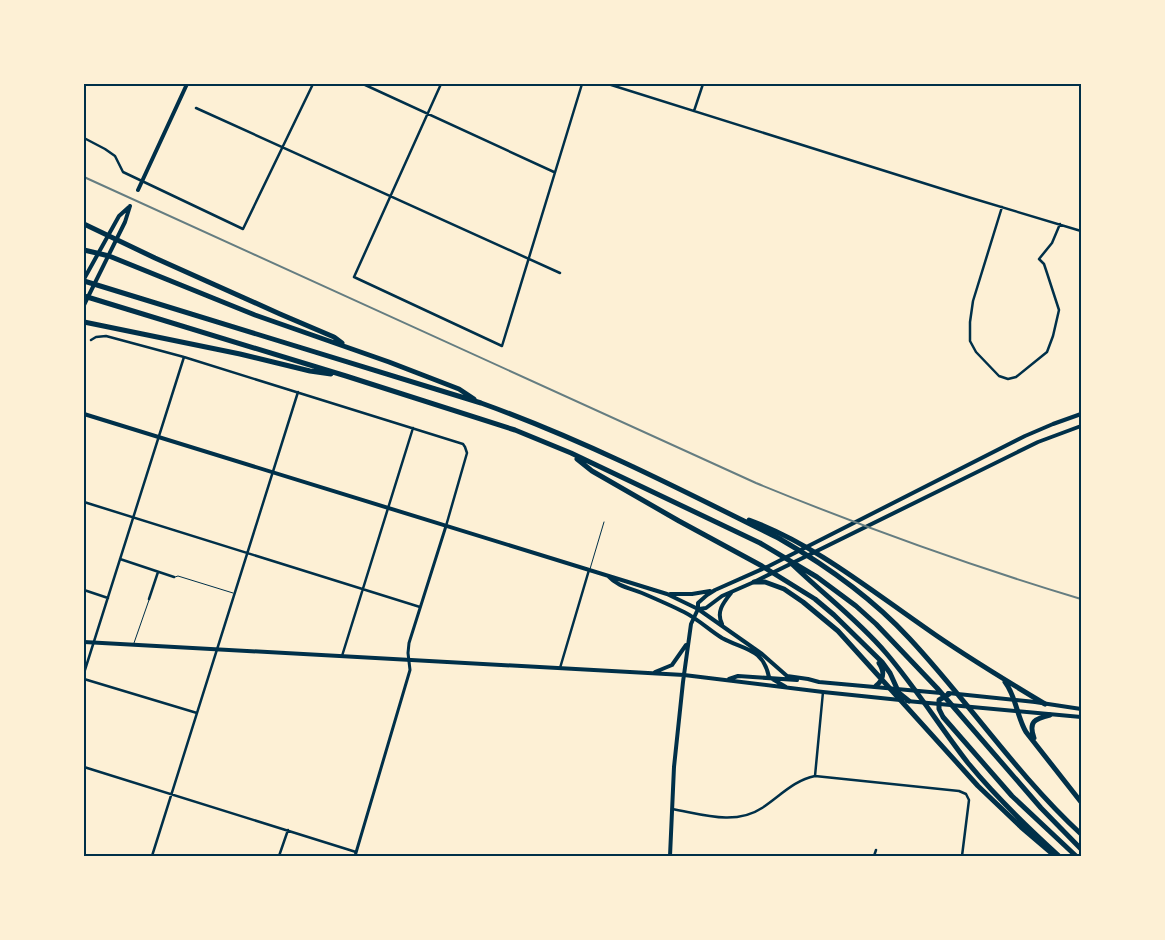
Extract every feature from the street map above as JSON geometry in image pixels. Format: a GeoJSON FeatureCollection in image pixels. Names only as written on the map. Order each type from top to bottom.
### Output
{"type":"FeatureCollection","features":[{"type":"Feature","properties":{"kind":"highway"},"geometry":{"type":"LineString","coordinates":[[84,224],[334,337],[346,346]]}},
{"type":"Feature","properties":{"kind":"highway"},"geometry":{"type":"LineString","coordinates":[[84,250],[109,256],[255,315],[346,346],[459,389],[481,403]]}},
{"type":"Feature","properties":{"kind":"highway"},"geometry":{"type":"LineString","coordinates":[[84,280],[481,403],[534,422],[574,439],[780,539],[827,568],[864,596],[908,637],[1044,796],[1081,834]]}},
{"type":"Feature","properties":{"kind":"highway"},"geometry":{"type":"LineString","coordinates":[[84,296],[492,422],[571,454],[786,558],[817,577],[856,606],[876,624],[925,675],[1041,808],[1081,848]]}},
{"type":"Feature","properties":{"kind":"highway"},"geometry":{"type":"LineString","coordinates":[[84,322],[240,354],[310,371],[346,376]]}},
{"type":"Feature","properties":{"kind":"highway"},"geometry":{"type":"LineString","coordinates":[[571,454],[592,471],[790,583],[834,615],[887,668],[899,694],[910,701]]}},
{"type":"Feature","properties":{"kind":"highway"},"geometry":{"type":"LineString","coordinates":[[727,512],[768,527],[834,564],[935,635],[1045,704]]}},
{"type":"Feature","properties":{"kind":"highway"},"geometry":{"type":"LineString","coordinates":[[786,558],[866,630],[894,663],[968,763],[995,794],[1057,856]]}},
{"type":"Feature","properties":{"kind":"highway"},"geometry":{"type":"LineString","coordinates":[[754,582],[776,585],[792,594],[838,632],[1002,810],[1057,856]]}},
{"type":"Feature","properties":{"kind":"highway"},"geometry":{"type":"LineString","coordinates":[[874,654],[884,672],[882,680],[876,686]]}},
{"type":"Feature","properties":{"kind":"highway"},"geometry":{"type":"LineString","coordinates":[[1001,678],[1010,690],[1022,725],[1081,802]]}},
{"type":"Feature","properties":{"kind":"highway"},"geometry":{"type":"LineString","coordinates":[[949,694],[941,698],[939,704],[939,709],[944,717],[1029,814],[1076,856]]}},
{"type":"Feature","properties":{"kind":"highway"},"geometry":{"type":"LineString","coordinates":[[1034,741],[1031,730],[1032,724],[1050,714]]}},
{"type":"Feature","properties":{"kind":"main road"},"geometry":{"type":"LineString","coordinates":[[138,190],[187,84]]}},
{"type":"Feature","properties":{"kind":"main road"},"geometry":{"type":"LineString","coordinates":[[84,280],[98,252],[120,216],[130,206],[125,222],[84,305]]}},
{"type":"Feature","properties":{"kind":"main road"},"geometry":{"type":"LineString","coordinates":[[84,414],[667,594],[696,613],[723,639],[744,647],[762,659],[769,677],[788,688]]}},
{"type":"Feature","properties":{"kind":"main road"},"geometry":{"type":"LineString","coordinates":[[670,856],[676,745],[688,643],[698,603],[715,590],[768,566],[1025,436],[1081,414]]}},
{"type":"Feature","properties":{"kind":"main road"},"geometry":{"type":"LineString","coordinates":[[696,613],[722,596],[1038,442],[1081,426]]}},
{"type":"Feature","properties":{"kind":"main road"},"geometry":{"type":"LineString","coordinates":[[608,576],[615,583],[696,613],[723,626],[762,654],[787,676],[819,682]]}},
{"type":"Feature","properties":{"kind":"main road"},"geometry":{"type":"LineString","coordinates":[[667,594],[692,594],[715,590]]}},
{"type":"Feature","properties":{"kind":"main road"},"geometry":{"type":"LineString","coordinates":[[723,626],[720,620],[720,609],[732,592]]}},
{"type":"Feature","properties":{"kind":"main road"},"geometry":{"type":"LineString","coordinates":[[84,642],[684,675],[823,692],[1081,717]]}},
{"type":"Feature","properties":{"kind":"main road"},"geometry":{"type":"LineString","coordinates":[[653,673],[672,665],[688,643]]}},
{"type":"Feature","properties":{"kind":"main road"},"geometry":{"type":"LineString","coordinates":[[727,679],[738,676],[769,677],[876,686],[1081,709]]}},
{"type":"Feature","properties":{"kind":"street"},"geometry":{"type":"LineString","coordinates":[[84,138],[115,156],[123,172],[133,178],[243,229],[313,84]]}},
{"type":"Feature","properties":{"kind":"street"},"geometry":{"type":"LineString","coordinates":[[363,84],[554,172]]}},
{"type":"Feature","properties":{"kind":"street"},"geometry":{"type":"LineString","coordinates":[[442,84],[354,277],[502,346],[582,84]]}},
{"type":"Feature","properties":{"kind":"street"},"geometry":{"type":"LineString","coordinates":[[608,84],[1081,231]]}},
{"type":"Feature","properties":{"kind":"street"},"geometry":{"type":"LineString","coordinates":[[694,110],[703,84]]}},
{"type":"Feature","properties":{"kind":"street"},"geometry":{"type":"LineString","coordinates":[[196,108],[560,273]]}},
{"type":"Feature","properties":{"kind":"street"},"geometry":{"type":"LineString","coordinates":[[1002,207],[973,300],[970,342],[976,352],[999,376],[1008,379],[1016,377],[1048,352],[1059,310],[1048,273],[1044,264],[1039,259],[1052,243],[1060,224]]}},
{"type":"Feature","properties":{"kind":"street"},"geometry":{"type":"LineString","coordinates":[[91,340],[96,337],[106,336],[184,357],[458,442],[465,447],[466,453],[446,526],[409,643],[410,670],[355,856]]}},
{"type":"Feature","properties":{"kind":"street"},"geometry":{"type":"LineString","coordinates":[[84,673],[184,357]]}},
{"type":"Feature","properties":{"kind":"street"},"geometry":{"type":"LineString","coordinates":[[152,856],[298,392]]}},
{"type":"Feature","properties":{"kind":"street"},"geometry":{"type":"LineString","coordinates":[[342,656],[413,428]]}},
{"type":"Feature","properties":{"kind":"street"},"geometry":{"type":"LineString","coordinates":[[84,502],[420,607]]}},
{"type":"Feature","properties":{"kind":"street"},"geometry":{"type":"LineString","coordinates":[[120,559],[174,577]]}},
{"type":"Feature","properties":{"kind":"street"},"geometry":{"type":"LineString","coordinates":[[560,668],[589,570]]}},
{"type":"Feature","properties":{"kind":"street"},"geometry":{"type":"LineString","coordinates":[[149,599],[158,572]]}},
{"type":"Feature","properties":{"kind":"street"},"geometry":{"type":"LineString","coordinates":[[84,590],[108,598]]}},
{"type":"Feature","properties":{"kind":"street"},"geometry":{"type":"LineString","coordinates":[[84,679],[198,713]]}},
{"type":"Feature","properties":{"kind":"street"},"geometry":{"type":"LineString","coordinates":[[814,776],[823,692]]}},
{"type":"Feature","properties":{"kind":"street"},"geometry":{"type":"LineString","coordinates":[[84,767],[356,852]]}},
{"type":"Feature","properties":{"kind":"street"},"geometry":{"type":"LineString","coordinates":[[672,809],[721,817],[740,817],[758,811],[794,784],[814,776],[960,791],[966,794],[968,800],[962,856]]}},
{"type":"Feature","properties":{"kind":"street"},"geometry":{"type":"LineString","coordinates":[[279,856],[288,830]]}},
{"type":"Feature","properties":{"kind":"street"},"geometry":{"type":"LineString","coordinates":[[874,856],[876,850]]}},
{"type":"Feature","properties":{"kind":"lane"},"geometry":{"type":"LineString","coordinates":[[589,570],[604,522]]}},
{"type":"Feature","properties":{"kind":"lane"},"geometry":{"type":"LineString","coordinates":[[174,577],[178,576],[235,594]]}},
{"type":"Feature","properties":{"kind":"lane"},"geometry":{"type":"LineString","coordinates":[[133,645],[149,599]]}},
{"type":"Feature","properties":{"kind":"railway"},"geometry":{"type":"LineString","coordinates":[[84,177],[756,483],[917,545],[1081,599]]}}]}
